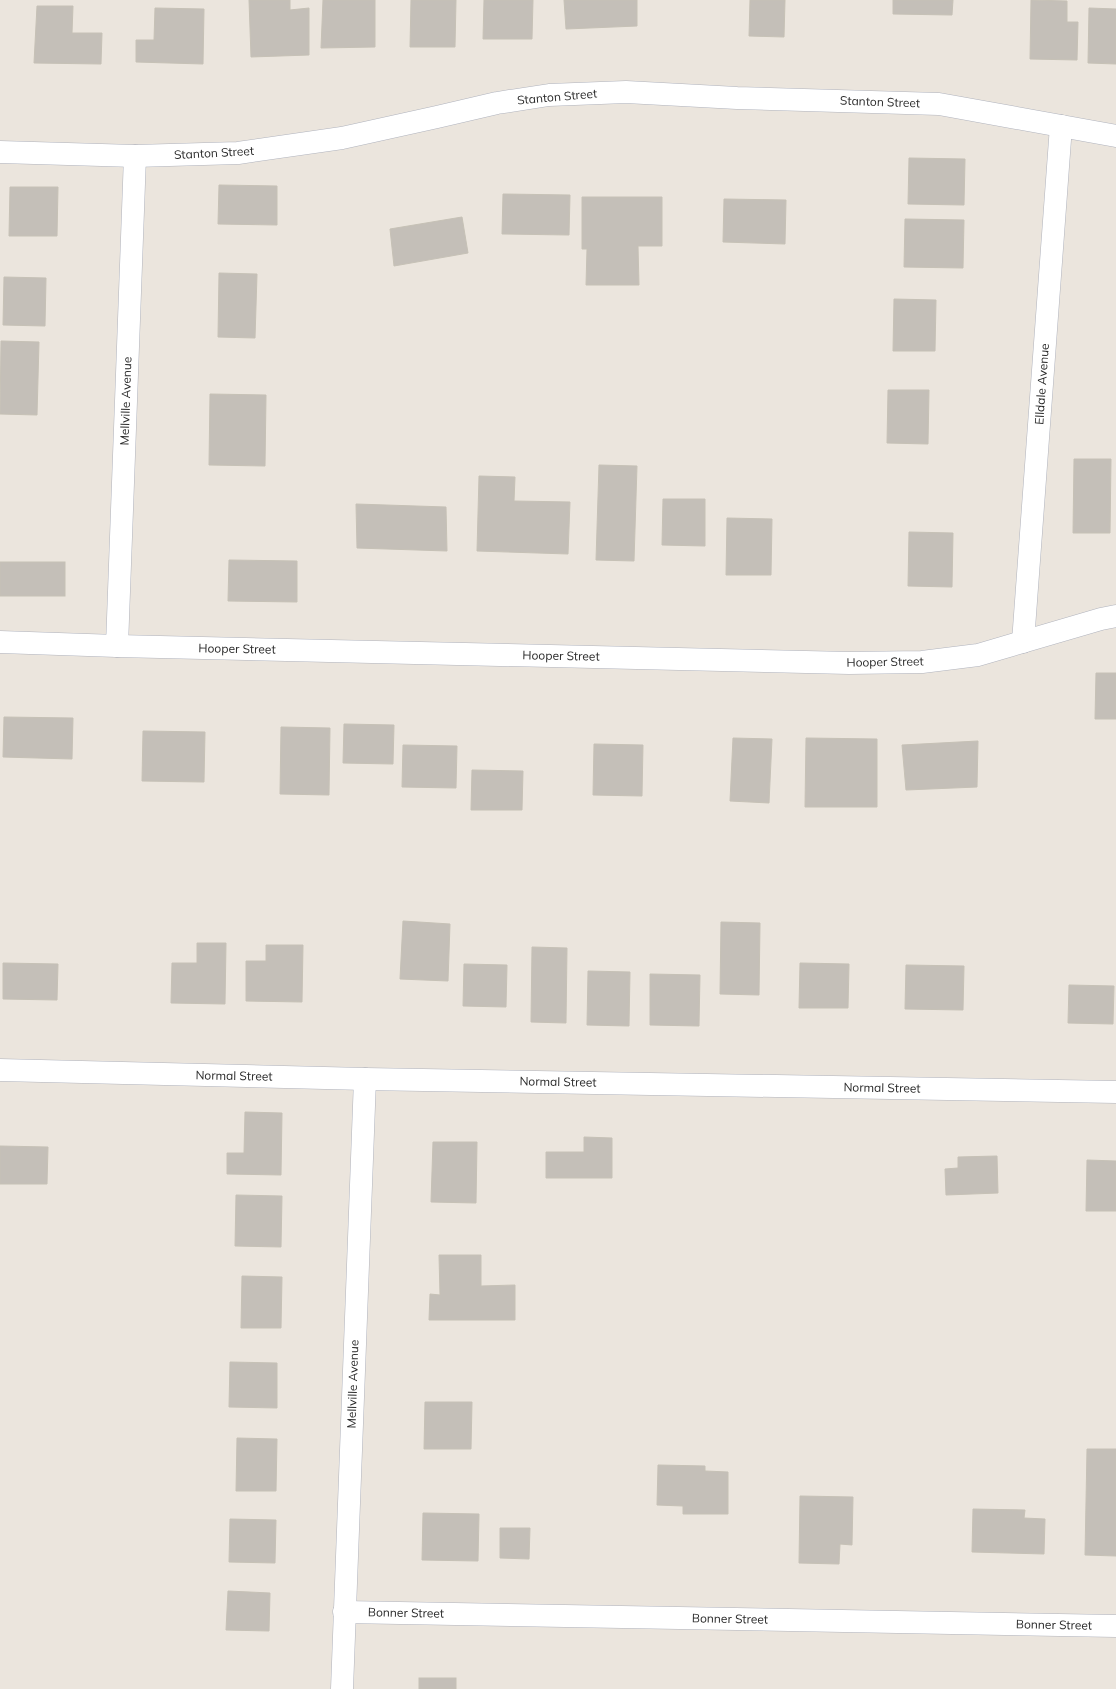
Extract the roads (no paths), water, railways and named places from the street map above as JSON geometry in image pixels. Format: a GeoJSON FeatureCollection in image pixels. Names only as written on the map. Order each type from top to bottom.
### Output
{"type":"FeatureCollection","features":[{"type":"Feature","properties":{"kind":"street","name":"Stanton Street"},"geometry":{"type":"LineString","coordinates":[[0,152],[135,156],[238,153],[342,138],[497,103],[549,95],[626,92],[737,98],[939,104],[1116,136]]}},
{"type":"Feature","properties":{"kind":"street","name":"Elldale Avenue"},"geometry":{"type":"LineString","coordinates":[[1023,642],[1061,126]]}},
{"type":"Feature","properties":{"kind":"street","name":"Mellville Avenue"},"geometry":{"type":"LineString","coordinates":[[117,646],[135,156]]}},
{"type":"Feature","properties":{"kind":"street","name":"Hooper Street"},"geometry":{"type":"LineString","coordinates":[[0,642],[849,663],[922,662],[978,655],[1116,616]]}},
{"type":"Feature","properties":{"kind":"street","name":"Normal Street"},"geometry":{"type":"LineString","coordinates":[[0,1070],[365,1079],[1116,1092]]}},
{"type":"Feature","properties":{"kind":"street","name":"Mellville Avenue"},"geometry":{"type":"LineString","coordinates":[[342,1689],[365,1079]]}},
{"type":"Feature","properties":{"kind":"street","name":"Bonner Street"},"geometry":{"type":"LineString","coordinates":[[344,1612],[1116,1626]]}}]}
